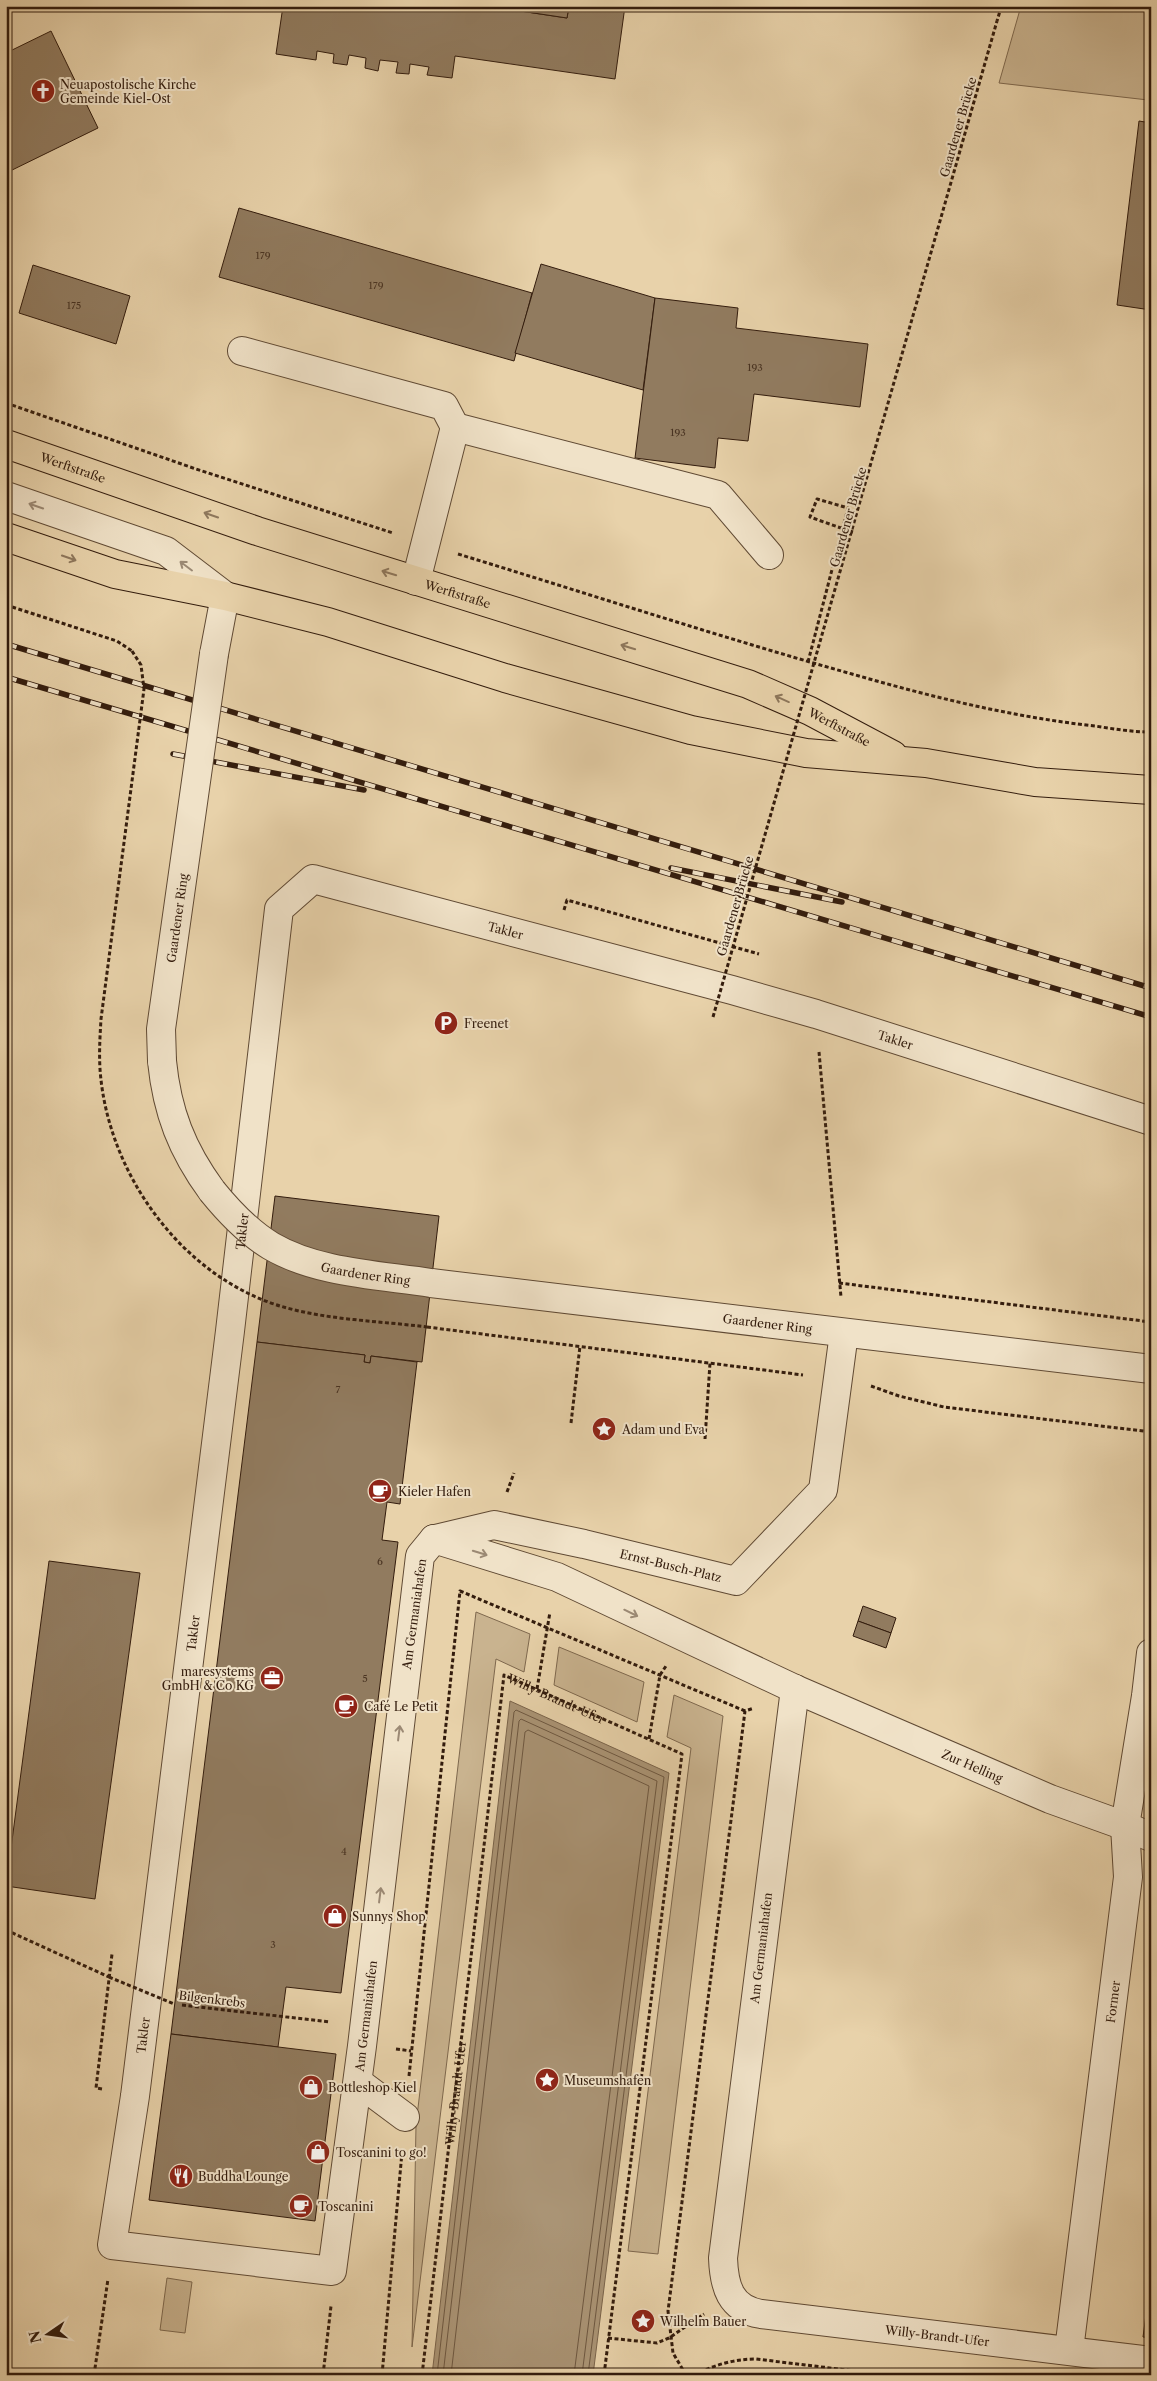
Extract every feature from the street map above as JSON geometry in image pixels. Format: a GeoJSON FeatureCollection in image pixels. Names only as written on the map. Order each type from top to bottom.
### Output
{"type":"FeatureCollection","features":[{"type":"Feature","properties":{"kind":"main road","name":"Werftstraße"},"geometry":{"type":"LineString","coordinates":[[6,444],[257,531],[748,684],[810,711],[903,760]]}},
{"type":"Feature","properties":{"kind":"main road","name":"Werftstraße"},"geometry":{"type":"LineString","coordinates":[[6,537],[115,574],[225,596],[328,622],[505,678],[691,730],[806,753],[903,760],[1035,782],[1151,790]]}},
{"type":"Feature","properties":{"kind":"street"},"geometry":{"type":"LineString","coordinates":[[242,351],[444,406],[455,427],[416,581]]}},
{"type":"Feature","properties":{"kind":"street"},"geometry":{"type":"LineString","coordinates":[[455,427],[718,495],[769,555]]}},
{"type":"Feature","properties":{"kind":"street","name":"Werftstraße"},"geometry":{"type":"LineString","coordinates":[[6,496],[166,551],[225,596]]}},
{"type":"Feature","properties":{"kind":"street","name":"Gaardener Ring"},"geometry":{"type":"LineString","coordinates":[[225,596],[214,654],[161,1029],[164,1082],[173,1121],[198,1171],[224,1206],[255,1235],[273,1247],[322,1265],[431,1283],[1151,1368]]}},
{"type":"Feature","properties":{"kind":"street","name":"Takler"},"geometry":{"type":"LineString","coordinates":[[332,2271],[112,2245],[135,2096],[230,1332],[279,909],[313,879],[553,941],[816,1014],[1151,1121]]}},
{"type":"Feature","properties":{"kind":"street"},"geometry":{"type":"LineString","coordinates":[[839,1379],[844,1333]]}},
{"type":"Feature","properties":{"kind":"street","name":"Ernst-Busch-Platz"},"geometry":{"type":"LineString","coordinates":[[434,1539],[494,1525],[584,1544],[736,1581],[823,1490],[839,1379]]}},
{"type":"Feature","properties":{"kind":"street"},"geometry":{"type":"LineString","coordinates":[[434,1539],[558,1577],[795,1689]]}},
{"type":"Feature","properties":{"kind":"street","name":"Am Germaniahafen"},"geometry":{"type":"LineString","coordinates":[[332,2271],[358,2082],[420,1556],[434,1539]]}},
{"type":"Feature","properties":{"kind":"street","name":"Former"},"geometry":{"type":"LineString","coordinates":[[1069,2350],[1128,1877],[1125,1826],[1149,1697],[1151,1654]]}},
{"type":"Feature","properties":{"kind":"street","name":"Am Germaniahafen"},"geometry":{"type":"LineString","coordinates":[[731,2295],[723,2272],[723,2258],[795,1689]]}},
{"type":"Feature","properties":{"kind":"street","name":"Zur Helling"},"geometry":{"type":"LineString","coordinates":[[795,1689],[1050,1799],[1125,1826],[1151,1838]]}},
{"type":"Feature","properties":{"kind":"street","name":"Am Germaniahafen"},"geometry":{"type":"LineString","coordinates":[[358,2082],[405,2117]]}},
{"type":"Feature","properties":{"kind":"street","name":"Willy-Brandt-Ufer"},"geometry":{"type":"LineString","coordinates":[[731,2295],[738,2306],[748,2312],[1151,2361]]}},
{"type":"Feature","properties":{"kind":"path"},"geometry":{"type":"LineString","coordinates":[[983,6],[1000,11]]}},
{"type":"Feature","properties":{"kind":"path","name":"Gaardener Brücke"},"geometry":{"type":"LineString","coordinates":[[712,1017],[1001,6]]}},
{"type":"Feature","properties":{"kind":"path"},"geometry":{"type":"LineString","coordinates":[[6,403],[196,470],[426,544],[808,662],[991,710],[1053,722],[1128,732],[1151,732]]}},
{"type":"Feature","properties":{"kind":"path"},"geometry":{"type":"LineString","coordinates":[[808,662],[848,508],[817,499],[810,517],[838,527],[852,532]]}},
{"type":"Feature","properties":{"kind":"path"},"geometry":{"type":"LineString","coordinates":[[6,605],[117,641],[132,650]]}},
{"type":"Feature","properties":{"kind":"path"},"geometry":{"type":"LineString","coordinates":[[567,900],[759,954]]}},
{"type":"Feature","properties":{"kind":"path"},"geometry":{"type":"LineString","coordinates":[[816,1014],[844,1333]]}},
{"type":"Feature","properties":{"kind":"path"},"geometry":{"type":"LineString","coordinates":[[839,1283],[1151,1322]]}},
{"type":"Feature","properties":{"kind":"path"},"geometry":{"type":"LineString","coordinates":[[427,1327],[839,1379],[870,1385],[899,1396],[944,1407],[1151,1432]]}},
{"type":"Feature","properties":{"kind":"path"},"geometry":{"type":"LineString","coordinates":[[571,1423],[580,1346]]}},
{"type":"Feature","properties":{"kind":"path"},"geometry":{"type":"LineString","coordinates":[[705,1439],[710,1363]]}},
{"type":"Feature","properties":{"kind":"path"},"geometry":{"type":"LineString","coordinates":[[382,2375],[405,2117],[460,1591],[746,1711],[766,1706],[795,1689]]}},
{"type":"Feature","properties":{"kind":"path"},"geometry":{"type":"LineString","coordinates":[[537,1690],[546,1627]]}},
{"type":"Feature","properties":{"kind":"path","name":"Willy-Brandt-Ufer"},"geometry":{"type":"LineString","coordinates":[[422,2375],[504,1674],[682,1754],[604,2375]]}},
{"type":"Feature","properties":{"kind":"path"},"geometry":{"type":"LineString","coordinates":[[649,1739],[660,1675]]}},
{"type":"Feature","properties":{"kind":"path"},"geometry":{"type":"LineString","coordinates":[[686,2375],[673,2353],[669,2338],[668,2311],[746,1711]]}},
{"type":"Feature","properties":{"kind":"path","name":"Bilgenkrebs"},"geometry":{"type":"LineString","coordinates":[[6,1930],[174,2004],[318,2021]]}},
{"type":"Feature","properties":{"kind":"path"},"geometry":{"type":"LineString","coordinates":[[96,2088],[112,1954]]}},
{"type":"Feature","properties":{"kind":"path"},"geometry":{"type":"LineString","coordinates":[[94,2375],[108,2284]]}},
{"type":"Feature","properties":{"kind":"path"},"geometry":{"type":"LineString","coordinates":[[608,2338],[657,2343],[669,2338],[731,2295]]}},
{"type":"Feature","properties":{"kind":"path"},"geometry":{"type":"LineString","coordinates":[[322,2375],[330,2313]]}},
{"type":"Feature","properties":{"kind":"path"},"geometry":{"type":"LineString","coordinates":[[694,2375],[714,2365],[737,2359],[756,2358],[888,2375]]}},
{"type":"Feature","properties":{"kind":"shaded area"},"geometry":{"type":"Polygon","coordinates":[[[1021,6],[1151,6],[1151,78],[1148,100],[999,83],[1021,6]]]}},
{"type":"Feature","properties":{"kind":"shaded area"},"geometry":{"type":"Polygon","coordinates":[[[476,1612],[530,1634],[524,1672],[496,1659],[412,2347],[416,2125],[476,1612]]]}},
{"type":"Feature","properties":{"kind":"shaded area"},"geometry":{"type":"Polygon","coordinates":[[[559,1647],[644,1682],[637,1722],[554,1685],[559,1647]]]}},
{"type":"Feature","properties":{"kind":"shaded area"},"geometry":{"type":"Polygon","coordinates":[[[674,1695],[723,1716],[658,2254],[628,2251],[691,1748],[667,1737],[674,1695]]]}},
{"type":"Feature","properties":{"kind":"shaded area"},"geometry":{"type":"Polygon","coordinates":[[[167,2278],[192,2282],[185,2333],[160,2330],[167,2278]]]}},
{"type":"Feature","properties":{"kind":"water"},"geometry":{"type":"Polygon","coordinates":[[[510,1701],[669,1773],[593,2375],[432,2375],[510,1701]]]}},
{"type":"Feature","properties":{"kind":"building"},"geometry":{"type":"Polygon","coordinates":[[[283,6],[487,6],[567,18],[569,6],[625,6],[615,79],[455,56],[452,78],[427,75],[429,67],[410,64],[409,74],[396,73],[398,62],[380,60],[378,71],[365,68],[366,58],[349,55],[347,65],[333,63],[334,54],[317,51],[316,60],[276,54],[283,6]]]}},
{"type":"Feature","properties":{"kind":"building"},"geometry":{"type":"Polygon","coordinates":[[[487,6],[569,6],[567,18],[487,6]]]}},
{"type":"Feature","properties":{"kind":"building","name":"Neuapostolische Kirche Gemeinde Kiel-Ost"},"geometry":{"type":"Polygon","coordinates":[[[51,31],[98,128],[6,173],[6,53],[51,31]]]}},
{"type":"Feature","properties":{"kind":"building"},"geometry":{"type":"Polygon","coordinates":[[[1139,121],[1151,123],[1151,310],[1117,305],[1139,121]]]}},
{"type":"Feature","properties":{"kind":"building"},"geometry":{"type":"Polygon","coordinates":[[[239,208],[532,293],[514,361],[219,277],[239,208]]]}},
{"type":"Feature","properties":{"kind":"building"},"geometry":{"type":"Polygon","coordinates":[[[541,264],[655,298],[643,390],[515,353],[541,264]]]}},
{"type":"Feature","properties":{"kind":"building"},"geometry":{"type":"Polygon","coordinates":[[[33,265],[130,296],[116,344],[19,313],[33,265]]]}},
{"type":"Feature","properties":{"kind":"building"},"geometry":{"type":"Polygon","coordinates":[[[655,298],[738,308],[736,328],[868,344],[860,407],[754,394],[748,441],[718,438],[715,468],[635,458],[655,298]]]}},
{"type":"Feature","properties":{"kind":"building"},"geometry":{"type":"Polygon","coordinates":[[[275,1196],[439,1216],[422,1362],[371,1356],[370,1363],[364,1362],[365,1355],[257,1342],[275,1196]]]}},
{"type":"Feature","properties":{"kind":"building"},"geometry":{"type":"Polygon","coordinates":[[[257,1342],[365,1355],[364,1362],[370,1363],[371,1356],[417,1362],[400,1504],[387,1502],[382,1540],[398,1542],[341,1993],[286,1987],[278,2047],[171,2034],[257,1342]]]}},
{"type":"Feature","properties":{"kind":"building"},"geometry":{"type":"Polygon","coordinates":[[[49,1561],[140,1573],[95,1899],[6,1886],[49,1561]]]}},
{"type":"Feature","properties":{"kind":"building"},"geometry":{"type":"Polygon","coordinates":[[[863,1606],[896,1618],[891,1633],[858,1621],[863,1606]]]}},
{"type":"Feature","properties":{"kind":"building"},"geometry":{"type":"Polygon","coordinates":[[[858,1621],[891,1633],[886,1648],[853,1636],[858,1621]]]}},
{"type":"Feature","properties":{"kind":"building"},"geometry":{"type":"Polygon","coordinates":[[[171,2034],[336,2054],[315,2221],[149,2200],[171,2034]]]}},
{"type":"Feature","properties":{"kind":"building"},"geometry":{"type":"Polygon","coordinates":[[[1151,2277],[1151,2338],[1143,2337],[1151,2277]]]}},
{"type":"Feature","properties":{"kind":"railway"},"geometry":{"type":"LineString","coordinates":[[6,644],[1151,988]]}},
{"type":"Feature","properties":{"kind":"railway"},"geometry":{"type":"LineString","coordinates":[[6,677],[1151,1017]]}},
{"type":"Feature","properties":{"kind":"railway"},"geometry":{"type":"LineString","coordinates":[[173,754],[364,790]]}},
{"type":"Feature","properties":{"kind":"railway"},"geometry":{"type":"LineString","coordinates":[[671,868],[842,902]]}},
{"type":"Feature","properties":{"kind":"place","name":"Neuapostolische Kirche Gemeinde Kiel-Ost"},"geometry":{"type":"Point","coordinates":[43,91]}},
{"type":"Feature","properties":{"kind":"place","name":"Freenet"},"geometry":{"type":"Point","coordinates":[446,1023]}},
{"type":"Feature","properties":{"kind":"place","name":"Adam und Eva"},"geometry":{"type":"Point","coordinates":[604,1429]}},
{"type":"Feature","properties":{"kind":"place","name":"Kieler Hafen"},"geometry":{"type":"Point","coordinates":[380,1491]}},
{"type":"Feature","properties":{"kind":"place","name":"maresystems GmbH & Co KG"},"geometry":{"type":"Point","coordinates":[272,1678]}},
{"type":"Feature","properties":{"kind":"place","name":"Café Le Petit"},"geometry":{"type":"Point","coordinates":[346,1706]}},
{"type":"Feature","properties":{"kind":"place","name":"Sunnys Shop"},"geometry":{"type":"Point","coordinates":[335,1916]}},
{"type":"Feature","properties":{"kind":"place","name":"Museumshafen"},"geometry":{"type":"Point","coordinates":[547,2080]}},
{"type":"Feature","properties":{"kind":"place","name":"Bottleshop Kiel"},"geometry":{"type":"Point","coordinates":[311,2087]}},
{"type":"Feature","properties":{"kind":"place","name":"Toscanini to go!"},"geometry":{"type":"Point","coordinates":[318,2152]}},
{"type":"Feature","properties":{"kind":"place","name":"Buddha Lounge"},"geometry":{"type":"Point","coordinates":[181,2176]}},
{"type":"Feature","properties":{"kind":"place","name":"Toscanini"},"geometry":{"type":"Point","coordinates":[301,2206]}},
{"type":"Feature","properties":{"kind":"place","name":"Wilhelm Bauer"},"geometry":{"type":"Point","coordinates":[643,2321]}}]}
